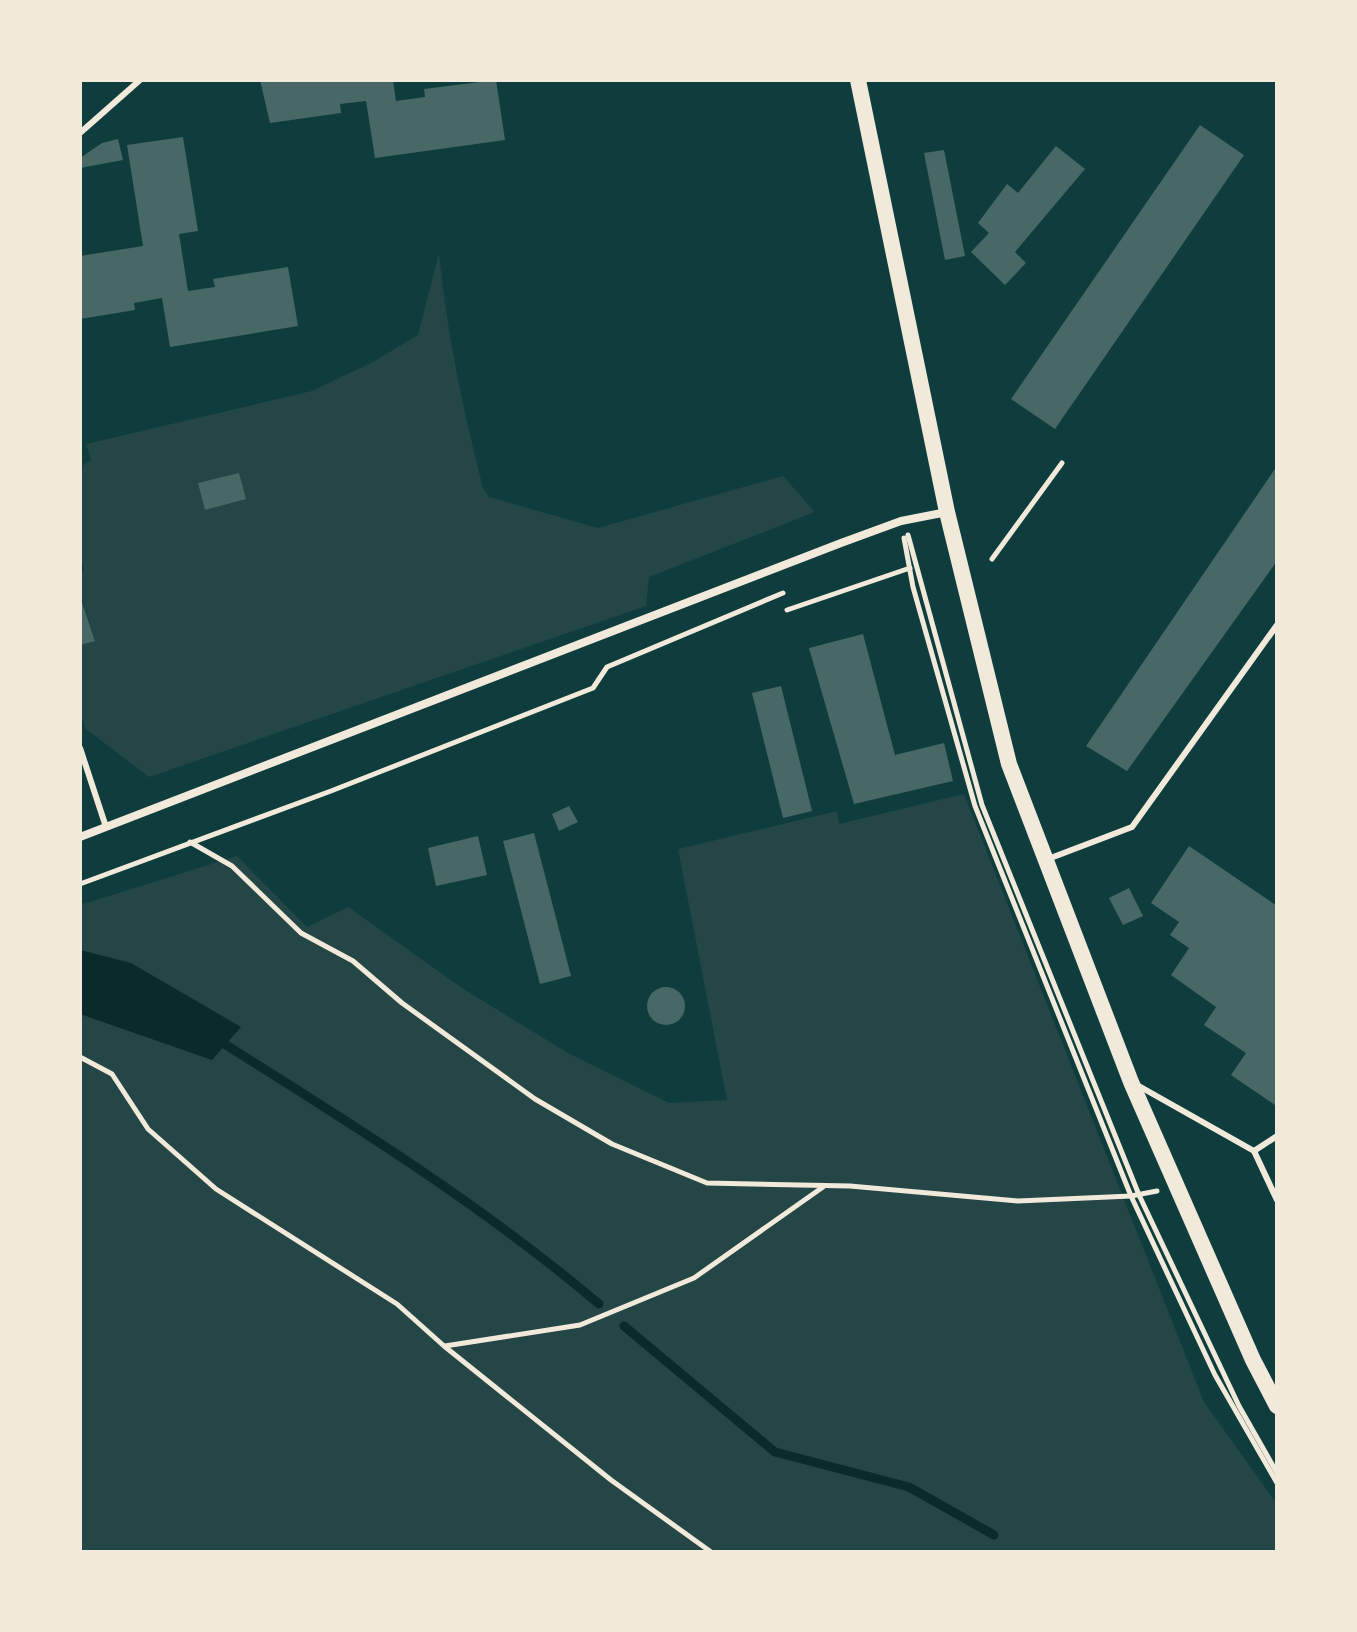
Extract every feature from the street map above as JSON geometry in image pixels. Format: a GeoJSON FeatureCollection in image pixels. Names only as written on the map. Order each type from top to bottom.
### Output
{"type":"FeatureCollection","features":[{"type":"Feature","properties":{"kind":"main road"},"geometry":{"type":"LineString","coordinates":[[858,80],[947,512],[1009,764],[1131,1082],[1253,1360],[1277,1406]]}},
{"type":"Feature","properties":{"kind":"street"},"geometry":{"type":"LineString","coordinates":[[80,837],[901,521],[947,512]]}},
{"type":"Feature","properties":{"kind":"lane"},"geometry":{"type":"LineString","coordinates":[[80,133],[140,80]]}},
{"type":"Feature","properties":{"kind":"lane"},"geometry":{"type":"LineString","coordinates":[[1045,860],[1132,827],[1277,625]]}},
{"type":"Feature","properties":{"kind":"lane"},"geometry":{"type":"LineString","coordinates":[[80,748],[106,827]]}},
{"type":"Feature","properties":{"kind":"lane"},"geometry":{"type":"LineString","coordinates":[[1131,1082],[1254,1151],[1277,1200]]}},
{"type":"Feature","properties":{"kind":"lane"},"geometry":{"type":"LineString","coordinates":[[1254,1151],[1277,1136]]}},
{"type":"Feature","properties":{"kind":"path"},"geometry":{"type":"LineString","coordinates":[[992,559],[1062,463]]}},
{"type":"Feature","properties":{"kind":"path"},"geometry":{"type":"LineString","coordinates":[[901,521],[910,568],[975,806],[1131,1196],[1215,1375],[1277,1483]]}},
{"type":"Feature","properties":{"kind":"path"},"geometry":{"type":"LineString","coordinates":[[901,521],[911,544],[982,805],[1139,1195],[1239,1406],[1277,1473]]}},
{"type":"Feature","properties":{"kind":"path"},"geometry":{"type":"LineString","coordinates":[[787,610],[910,568]]}},
{"type":"Feature","properties":{"kind":"path"},"geometry":{"type":"LineString","coordinates":[[80,884],[593,688],[607,667],[783,593]]}},
{"type":"Feature","properties":{"kind":"path"},"geometry":{"type":"LineString","coordinates":[[190,842],[232,866],[301,933],[353,961],[402,1003],[535,1099],[612,1144],[707,1183],[825,1186],[1018,1201],[1131,1196]]}},
{"type":"Feature","properties":{"kind":"path"},"geometry":{"type":"LineString","coordinates":[[80,1057],[112,1074],[148,1129],[216,1189],[397,1304],[444,1346],[611,1480],[711,1552]]}},
{"type":"Feature","properties":{"kind":"path"},"geometry":{"type":"LineString","coordinates":[[444,1346],[580,1325],[694,1278],[825,1186]]}},
{"type":"Feature","properties":{"kind":"path"},"geometry":{"type":"LineString","coordinates":[[696,1541],[699,1552]]}},
{"type":"Feature","properties":{"kind":"shaded area"},"geometry":{"type":"Polygon","coordinates":[[[439,253],[462,401],[483,488],[489,497],[598,528],[783,476],[815,512],[649,577],[646,606],[149,777],[86,729],[80,714],[80,645],[95,640],[80,593],[80,572],[84,570],[80,555],[80,467],[91,460],[86,444],[312,391],[373,362],[418,335],[439,253]]]}},
{"type":"Feature","properties":{"kind":"shaded area"},"geometry":{"type":"Polygon","coordinates":[[[964,794],[1204,1402],[1277,1504],[1277,1552],[80,1552],[80,905],[237,856],[307,927],[348,907],[465,990],[568,1053],[669,1103],[727,1100],[678,849],[837,811],[839,824],[964,794]]]}},
{"type":"Feature","properties":{"kind":"shaded area"},"geometry":{"type":"Polygon","coordinates":[[[80,950],[131,963],[241,1027],[212,1060],[80,1014],[80,950]]]}},
{"type":"Feature","properties":{"kind":"building"},"geometry":{"type":"Polygon","coordinates":[[[260,80],[393,80],[396,101],[425,97],[424,89],[496,80],[505,140],[375,158],[366,101],[340,104],[341,113],[270,123],[260,80]]]}},
{"type":"Feature","properties":{"kind":"building"},"geometry":{"type":"Polygon","coordinates":[[[1200,125],[1244,155],[1055,429],[1011,399],[1200,125]]]}},
{"type":"Feature","properties":{"kind":"building"},"geometry":{"type":"Polygon","coordinates":[[[183,137],[198,231],[179,234],[188,291],[215,287],[213,279],[288,267],[298,326],[170,347],[162,298],[134,303],[135,310],[80,319],[80,256],[143,246],[127,145],[183,137]]]}},
{"type":"Feature","properties":{"kind":"building"},"geometry":{"type":"Polygon","coordinates":[[[118,139],[123,160],[80,168],[80,158],[102,143],[118,139]]]}},
{"type":"Feature","properties":{"kind":"building"},"geometry":{"type":"Polygon","coordinates":[[[1056,146],[1085,169],[1015,252],[1026,263],[1005,285],[971,252],[989,233],[978,223],[1007,184],[1018,193],[1056,146]]]}},
{"type":"Feature","properties":{"kind":"building"},"geometry":{"type":"Polygon","coordinates":[[[944,150],[965,256],[945,260],[924,153],[944,150]]]}},
{"type":"Feature","properties":{"kind":"building"},"geometry":{"type":"Polygon","coordinates":[[[1277,466],[1277,561],[1127,771],[1086,746],[1277,466]]]}},
{"type":"Feature","properties":{"kind":"building"},"geometry":{"type":"Polygon","coordinates":[[[239,473],[246,499],[205,510],[198,483],[239,473]]]}},
{"type":"Feature","properties":{"kind":"building"},"geometry":{"type":"Polygon","coordinates":[[[80,596],[95,641],[80,645],[80,596]]]}},
{"type":"Feature","properties":{"kind":"building"},"geometry":{"type":"Polygon","coordinates":[[[863,634],[895,755],[944,743],[953,781],[854,804],[809,648],[863,634]]]}},
{"type":"Feature","properties":{"kind":"building"},"geometry":{"type":"Polygon","coordinates":[[[781,686],[812,811],[783,818],[752,693],[781,686]]]}},
{"type":"Feature","properties":{"kind":"building"},"geometry":{"type":"Polygon","coordinates":[[[569,806],[578,822],[559,831],[552,814],[569,806]]]}},
{"type":"Feature","properties":{"kind":"building"},"geometry":{"type":"Polygon","coordinates":[[[534,833],[571,976],[540,984],[503,841],[534,833]]]}},
{"type":"Feature","properties":{"kind":"building"},"geometry":{"type":"Polygon","coordinates":[[[478,836],[487,875],[436,886],[428,848],[478,836]]]}},
{"type":"Feature","properties":{"kind":"building"},"geometry":{"type":"Polygon","coordinates":[[[1189,846],[1277,906],[1275,1105],[1231,1075],[1246,1053],[1204,1025],[1216,1007],[1171,975],[1189,948],[1170,935],[1179,922],[1151,903],[1189,846]]]}},
{"type":"Feature","properties":{"kind":"building"},"geometry":{"type":"Polygon","coordinates":[[[1129,888],[1143,916],[1123,925],[1109,898],[1129,888]]]}},
{"type":"Feature","properties":{"kind":"building"},"geometry":{"type":"Polygon","coordinates":[[[666,987],[679,993],[685,1006],[679,1019],[666,1025],[653,1019],[647,1006],[653,993],[666,987]]]}},
{"type":"Feature","properties":{"kind":"waterway"},"geometry":{"type":"LineString","coordinates":[[218,1040],[461,1198],[599,1304]]}},
{"type":"Feature","properties":{"kind":"waterway"},"geometry":{"type":"LineString","coordinates":[[624,1326],[775,1452],[909,1487],[994,1535]]}}]}
